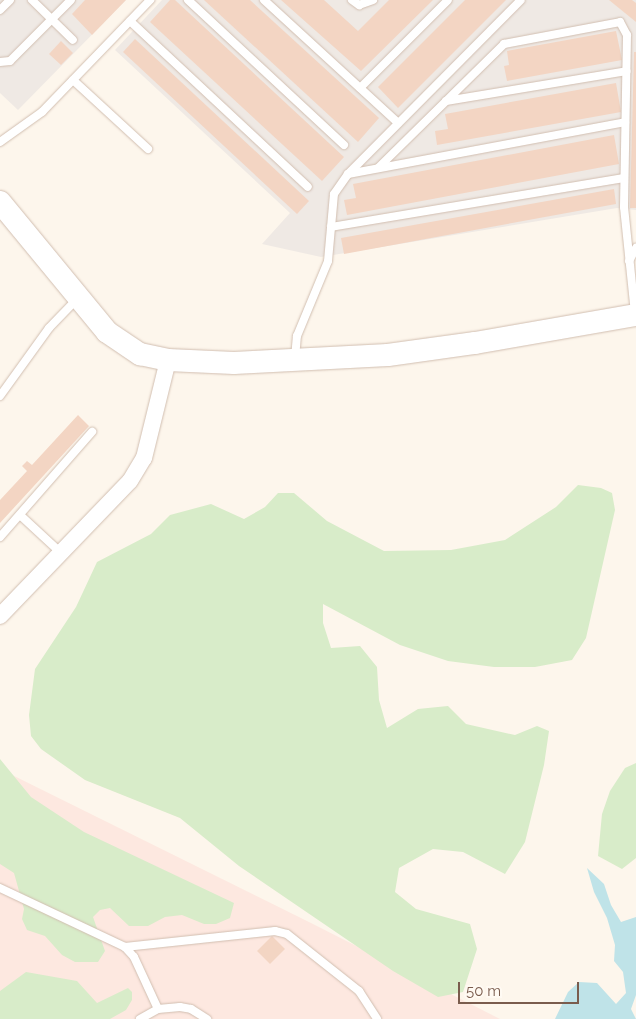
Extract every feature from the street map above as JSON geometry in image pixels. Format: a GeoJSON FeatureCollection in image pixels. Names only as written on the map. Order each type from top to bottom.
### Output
{"type":"FeatureCollection","features":[{"type":"Feature","properties":{"kind":"street"},"geometry":{"type":"LineString","coordinates":[[0,202],[107,332],[122,344],[140,354],[168,360],[234,363],[428,350],[636,315]]}},
{"type":"Feature","properties":{"kind":"street"},"geometry":{"type":"LineString","coordinates":[[0,616],[59,551],[119,494],[144,458],[168,360]]}},
{"type":"Feature","properties":{"kind":"lane"},"geometry":{"type":"LineString","coordinates":[[0,10],[10,0]]}},
{"type":"Feature","properties":{"kind":"lane"},"geometry":{"type":"LineString","coordinates":[[32,0],[73,40]]}},
{"type":"Feature","properties":{"kind":"lane"},"geometry":{"type":"LineString","coordinates":[[0,62],[10,61],[71,0]]}},
{"type":"Feature","properties":{"kind":"lane"},"geometry":{"type":"LineString","coordinates":[[0,142],[42,112],[150,0]]}},
{"type":"Feature","properties":{"kind":"lane"},"geometry":{"type":"LineString","coordinates":[[188,0],[344,145]]}},
{"type":"Feature","properties":{"kind":"lane"},"geometry":{"type":"LineString","coordinates":[[264,0],[398,123]]}},
{"type":"Feature","properties":{"kind":"lane"},"geometry":{"type":"LineString","coordinates":[[352,0],[360,5],[373,0]]}},
{"type":"Feature","properties":{"kind":"lane"},"geometry":{"type":"LineString","coordinates":[[360,88],[448,0]]}},
{"type":"Feature","properties":{"kind":"lane"},"geometry":{"type":"LineString","coordinates":[[295,360],[297,336],[328,261],[334,194],[348,174],[521,0]]}},
{"type":"Feature","properties":{"kind":"lane"},"geometry":{"type":"LineString","coordinates":[[130,21],[308,187]]}},
{"type":"Feature","properties":{"kind":"lane"},"geometry":{"type":"LineString","coordinates":[[378,168],[499,48],[512,40],[620,22],[627,35],[623,178],[629,261],[636,315]]}},
{"type":"Feature","properties":{"kind":"lane"},"geometry":{"type":"LineString","coordinates":[[445,101],[627,71]]}},
{"type":"Feature","properties":{"kind":"lane"},"geometry":{"type":"LineString","coordinates":[[73,80],[148,149]]}},
{"type":"Feature","properties":{"kind":"lane"},"geometry":{"type":"LineString","coordinates":[[348,174],[626,122]]}},
{"type":"Feature","properties":{"kind":"lane"},"geometry":{"type":"LineString","coordinates":[[332,227],[623,178]]}},
{"type":"Feature","properties":{"kind":"lane"},"geometry":{"type":"LineString","coordinates":[[629,261],[636,248]]}},
{"type":"Feature","properties":{"kind":"lane"},"geometry":{"type":"LineString","coordinates":[[0,396],[48,328],[78,298]]}},
{"type":"Feature","properties":{"kind":"lane"},"geometry":{"type":"LineString","coordinates":[[0,537],[92,432]]}},
{"type":"Feature","properties":{"kind":"lane"},"geometry":{"type":"LineString","coordinates":[[20,515],[59,551]]}},
{"type":"Feature","properties":{"kind":"lane"},"geometry":{"type":"LineString","coordinates":[[0,888],[126,947],[134,957],[158,1009]]}},
{"type":"Feature","properties":{"kind":"lane"},"geometry":{"type":"LineString","coordinates":[[126,947],[275,931],[287,934],[359,991],[378,1019]]}},
{"type":"Feature","properties":{"kind":"lane"},"geometry":{"type":"LineString","coordinates":[[140,1019],[158,1009],[191,1009],[207,1019]]}},
{"type":"Feature","properties":{"kind":"shaded area"},"geometry":{"type":"Polygon","coordinates":[[[0,0],[126,0],[18,110],[0,93],[0,0]]]}},
{"type":"Feature","properties":{"kind":"shaded area"},"geometry":{"type":"Polygon","coordinates":[[[162,0],[636,0],[636,210],[617,208],[321,257],[262,244],[290,213],[115,50],[162,0]]]}},
{"type":"Feature","properties":{"kind":"shaded area"},"geometry":{"type":"Polygon","coordinates":[[[0,769],[313,924],[500,1019],[0,1019],[0,769]]]}},
{"type":"Feature","properties":{"kind":"green space"},"geometry":{"type":"Polygon","coordinates":[[[578,485],[601,488],[612,493],[615,510],[586,638],[572,660],[535,667],[494,667],[448,661],[400,645],[323,604],[323,623],[331,648],[360,646],[377,667],[379,700],[387,728],[418,709],[448,706],[466,724],[515,735],[537,726],[549,731],[544,765],[525,842],[505,874],[463,852],[433,849],[399,868],[395,892],[416,909],[470,924],[477,949],[463,992],[438,997],[393,971],[239,866],[180,818],[85,780],[41,749],[31,736],[29,715],[35,669],[76,607],[97,562],[151,534],[170,515],[211,504],[244,519],[265,507],[278,493],[294,493],[327,521],[384,551],[451,550],[505,540],[556,507],[578,485]]]}},
{"type":"Feature","properties":{"kind":"green space"},"geometry":{"type":"Polygon","coordinates":[[[0,759],[31,797],[84,832],[234,903],[230,918],[216,924],[204,924],[182,915],[165,917],[148,926],[129,926],[110,908],[100,910],[93,917],[105,951],[98,962],[75,962],[62,955],[45,936],[27,930],[22,919],[24,909],[14,873],[0,864],[0,759]]]}},
{"type":"Feature","properties":{"kind":"green space"},"geometry":{"type":"Polygon","coordinates":[[[636,763],[636,858],[622,869],[598,856],[602,814],[610,791],[625,768],[636,763]]]}},
{"type":"Feature","properties":{"kind":"green space"},"geometry":{"type":"Polygon","coordinates":[[[26,972],[77,981],[97,1003],[128,988],[132,992],[132,1000],[126,1010],[110,1019],[0,1019],[0,991],[26,972]]]}},
{"type":"Feature","properties":{"kind":"water"},"geometry":{"type":"Polygon","coordinates":[[[587,868],[604,884],[611,905],[621,922],[636,917],[636,995],[631,1009],[636,1019],[555,1019],[568,992],[579,982],[597,983],[616,1004],[626,993],[623,972],[614,961],[615,945],[607,918],[594,892],[587,868]]]}},
{"type":"Feature","properties":{"kind":"building"},"geometry":{"type":"Polygon","coordinates":[[[85,0],[126,0],[92,35],[72,14],[85,0]]]}},
{"type":"Feature","properties":{"kind":"building"},"geometry":{"type":"Polygon","coordinates":[[[170,0],[175,0],[344,157],[322,181],[150,22],[170,0]]]}},
{"type":"Feature","properties":{"kind":"building"},"geometry":{"type":"Polygon","coordinates":[[[204,0],[250,0],[379,118],[358,142],[204,0]]]}},
{"type":"Feature","properties":{"kind":"building"},"geometry":{"type":"Polygon","coordinates":[[[281,0],[324,0],[358,31],[389,0],[433,0],[361,71],[281,0]]]}},
{"type":"Feature","properties":{"kind":"building"},"geometry":{"type":"Polygon","coordinates":[[[465,0],[506,0],[398,108],[378,87],[465,0]]]}},
{"type":"Feature","properties":{"kind":"building"},"geometry":{"type":"Polygon","coordinates":[[[609,0],[632,0],[636,3],[636,22],[609,0]]]}},
{"type":"Feature","properties":{"kind":"building"},"geometry":{"type":"Polygon","coordinates":[[[616,31],[622,60],[507,81],[504,66],[509,65],[507,51],[616,31]]]}},
{"type":"Feature","properties":{"kind":"building"},"geometry":{"type":"Polygon","coordinates":[[[135,39],[309,201],[297,214],[123,52],[135,39]]]}},
{"type":"Feature","properties":{"kind":"building"},"geometry":{"type":"Polygon","coordinates":[[[61,41],[73,53],[61,65],[49,54],[61,41]]]}},
{"type":"Feature","properties":{"kind":"building"},"geometry":{"type":"Polygon","coordinates":[[[634,52],[636,52],[636,208],[630,208],[634,52]]]}},
{"type":"Feature","properties":{"kind":"building"},"geometry":{"type":"Polygon","coordinates":[[[616,83],[621,112],[437,145],[435,131],[448,129],[445,114],[616,83]]]}},
{"type":"Feature","properties":{"kind":"building"},"geometry":{"type":"Polygon","coordinates":[[[614,135],[619,164],[347,215],[344,200],[356,198],[353,184],[614,135]]]}},
{"type":"Feature","properties":{"kind":"building"},"geometry":{"type":"Polygon","coordinates":[[[614,189],[616,204],[344,254],[341,238],[614,189]]]}},
{"type":"Feature","properties":{"kind":"building"},"geometry":{"type":"Polygon","coordinates":[[[78,415],[89,426],[0,523],[0,500],[27,471],[22,466],[27,461],[32,465],[78,415]]]}},
{"type":"Feature","properties":{"kind":"building"},"geometry":{"type":"Polygon","coordinates":[[[272,936],[285,949],[270,964],[257,951],[272,936]]]}}]}
